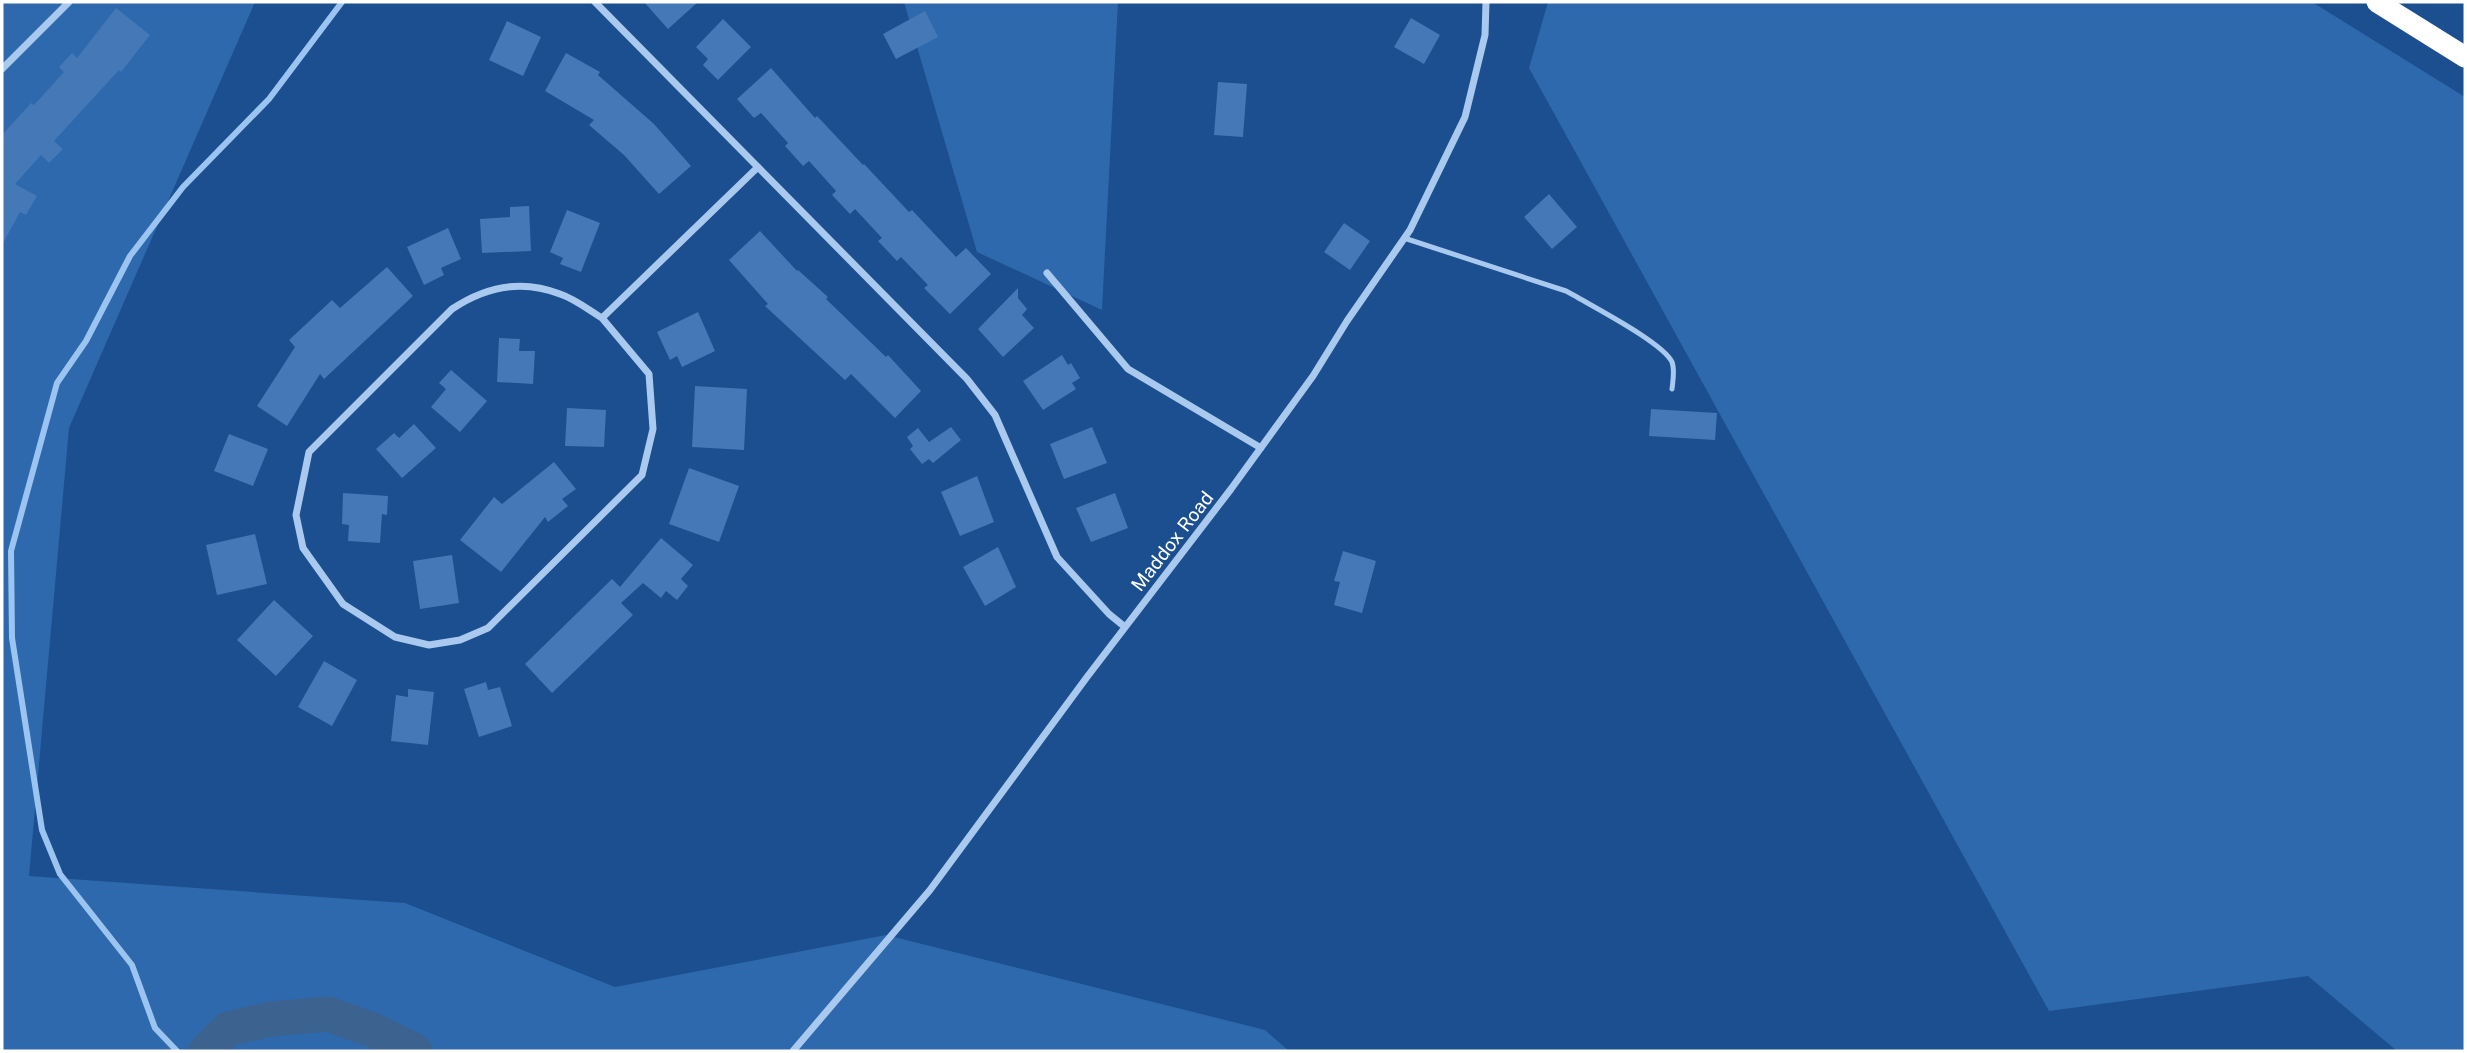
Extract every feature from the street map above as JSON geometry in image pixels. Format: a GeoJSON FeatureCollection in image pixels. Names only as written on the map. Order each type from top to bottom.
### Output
{"type":"FeatureCollection","features":[{"type":"Feature","properties":{"kind":"highway"},"geometry":{"type":"LineString","coordinates":[[2377,2],[2465,57]]}},
{"type":"Feature","properties":{"kind":"street"},"geometry":{"type":"LineString","coordinates":[[2,69],[69,2]]}},
{"type":"Feature","properties":{"kind":"street"},"geometry":{"type":"LineString","coordinates":[[595,2],[967,379],[995,415],[1057,557],[1109,614],[1125,626]]}},
{"type":"Feature","properties":{"kind":"street","name":"Maddox Road"},"geometry":{"type":"LineString","coordinates":[[793,1051],[930,890],[1313,376],[1404,238],[1465,117],[1485,35],[1486,2]]}},
{"type":"Feature","properties":{"kind":"street"},"geometry":{"type":"LineString","coordinates":[[603,318],[758,167]]}},
{"type":"Feature","properties":{"kind":"street"},"geometry":{"type":"LineString","coordinates":[[1047,273],[1128,369],[1261,448]]}},
{"type":"Feature","properties":{"kind":"street"},"geometry":{"type":"LineString","coordinates":[[516,285],[560,294],[603,318],[649,374],[653,429],[642,475],[488,628],[460,640],[429,645],[395,636],[343,604],[303,548],[296,515],[309,452],[452,309],[470,296],[516,285]]}},
{"type":"Feature","properties":{"kind":"lane"},"geometry":{"type":"LineString","coordinates":[[1404,238],[1566,291],[1577,297],[1649,340],[1671,359],[1674,370],[1672,389]]}},
{"type":"Feature","properties":{"kind":"shaded area"},"geometry":{"type":"Polygon","coordinates":[[[2,2],[255,2],[69,428],[29,876],[405,903],[615,987],[886,935],[1265,1030],[1289,1051],[2,1051],[2,2]]]}},
{"type":"Feature","properties":{"kind":"shaded area"},"geometry":{"type":"Polygon","coordinates":[[[904,2],[1118,2],[1102,310],[977,252],[904,2]]]}},
{"type":"Feature","properties":{"kind":"shaded area"},"geometry":{"type":"Polygon","coordinates":[[[1548,2],[2312,2],[2465,97],[2465,1051],[2397,1051],[2308,976],[2049,1011],[1529,68],[1548,2]]]}},
{"type":"Feature","properties":{"kind":"building"},"geometry":{"type":"Polygon","coordinates":[[[644,2],[698,2],[668,29],[644,2]]]}},
{"type":"Feature","properties":{"kind":"building"},"geometry":{"type":"Polygon","coordinates":[[[116,8],[150,35],[121,72],[119,70],[54,141],[63,149],[49,163],[41,155],[15,184],[37,196],[26,215],[20,212],[2,245],[2,135],[64,72],[59,67],[72,53],[77,58],[116,8]]]}},
{"type":"Feature","properties":{"kind":"building"},"geometry":{"type":"Polygon","coordinates":[[[925,11],[938,37],[896,59],[883,34],[925,11]]]}},
{"type":"Feature","properties":{"kind":"building"},"geometry":{"type":"Polygon","coordinates":[[[1411,18],[1440,35],[1424,64],[1394,47],[1411,18]]]}},
{"type":"Feature","properties":{"kind":"building"},"geometry":{"type":"Polygon","coordinates":[[[723,19],[751,47],[718,80],[703,65],[708,59],[696,47],[723,19]]]}},
{"type":"Feature","properties":{"kind":"building"},"geometry":{"type":"Polygon","coordinates":[[[507,21],[541,37],[523,76],[489,60],[507,21]]]}},
{"type":"Feature","properties":{"kind":"building"},"geometry":{"type":"Polygon","coordinates":[[[566,53],[600,72],[598,75],[654,124],[691,166],[659,194],[624,155],[589,125],[594,120],[545,91],[566,53]]]}},
{"type":"Feature","properties":{"kind":"building"},"geometry":{"type":"Polygon","coordinates":[[[771,68],[815,118],[817,116],[956,257],[966,248],[991,274],[950,314],[924,288],[928,285],[901,257],[897,261],[878,241],[882,238],[855,209],[850,214],[832,195],[836,191],[809,161],[803,166],[785,146],[788,143],[761,113],[754,118],[737,99],[771,68]]]}},
{"type":"Feature","properties":{"kind":"building"},"geometry":{"type":"Polygon","coordinates":[[[1218,82],[1247,84],[1243,137],[1214,135],[1218,82]]]}},
{"type":"Feature","properties":{"kind":"building"},"geometry":{"type":"Polygon","coordinates":[[[1549,194],[1577,227],[1552,249],[1524,217],[1549,194]]]}},
{"type":"Feature","properties":{"kind":"building"},"geometry":{"type":"Polygon","coordinates":[[[529,206],[531,251],[482,253],[480,219],[510,217],[510,207],[529,206]]]}},
{"type":"Feature","properties":{"kind":"building"},"geometry":{"type":"Polygon","coordinates":[[[567,210],[600,223],[581,272],[560,264],[563,258],[550,252],[567,210]]]}},
{"type":"Feature","properties":{"kind":"building"},"geometry":{"type":"Polygon","coordinates":[[[1344,223],[1370,241],[1350,270],[1324,252],[1344,223]]]}},
{"type":"Feature","properties":{"kind":"building"},"geometry":{"type":"Polygon","coordinates":[[[448,228],[461,259],[441,268],[444,275],[424,285],[407,247],[448,228]]]}},
{"type":"Feature","properties":{"kind":"building"},"geometry":{"type":"Polygon","coordinates":[[[760,231],[797,271],[828,297],[826,299],[886,357],[888,355],[921,391],[895,418],[851,374],[845,380],[765,306],[768,304],[729,260],[760,231]]]}},
{"type":"Feature","properties":{"kind":"building"},"geometry":{"type":"Polygon","coordinates":[[[387,267],[413,296],[324,379],[320,374],[287,426],[257,406],[295,347],[289,340],[332,300],[340,308],[387,267]]]}},
{"type":"Feature","properties":{"kind":"building"},"geometry":{"type":"Polygon","coordinates":[[[1018,288],[1018,298],[1027,309],[1022,315],[1034,328],[1003,357],[978,329],[1018,288]]]}},
{"type":"Feature","properties":{"kind":"building"},"geometry":{"type":"Polygon","coordinates":[[[698,312],[715,351],[682,367],[677,356],[670,360],[657,332],[698,312]]]}},
{"type":"Feature","properties":{"kind":"building"},"geometry":{"type":"Polygon","coordinates":[[[499,338],[520,339],[519,351],[535,351],[533,384],[497,382],[499,338]]]}},
{"type":"Feature","properties":{"kind":"building"},"geometry":{"type":"Polygon","coordinates":[[[1062,355],[1068,365],[1071,363],[1080,378],[1072,383],[1076,389],[1043,410],[1023,381],[1062,355]]]}},
{"type":"Feature","properties":{"kind":"building"},"geometry":{"type":"Polygon","coordinates":[[[451,370],[487,401],[460,432],[431,407],[446,389],[439,383],[451,370]]]}},
{"type":"Feature","properties":{"kind":"building"},"geometry":{"type":"Polygon","coordinates":[[[695,386],[747,389],[744,450],[692,447],[695,386]]]}},
{"type":"Feature","properties":{"kind":"building"},"geometry":{"type":"Polygon","coordinates":[[[567,408],[606,410],[604,447],[565,446],[567,408]]]}},
{"type":"Feature","properties":{"kind":"building"},"geometry":{"type":"Polygon","coordinates":[[[1651,409],[1717,413],[1715,440],[1649,436],[1651,409]]]}},
{"type":"Feature","properties":{"kind":"building"},"geometry":{"type":"Polygon","coordinates":[[[414,424],[436,448],[402,478],[376,449],[394,433],[399,438],[414,424]]]}},
{"type":"Feature","properties":{"kind":"building"},"geometry":{"type":"Polygon","coordinates":[[[951,427],[961,440],[933,463],[929,459],[922,464],[910,449],[913,446],[907,437],[918,428],[929,442],[951,427]]]}},
{"type":"Feature","properties":{"kind":"building"},"geometry":{"type":"Polygon","coordinates":[[[1092,427],[1107,463],[1064,479],[1050,444],[1092,427]]]}},
{"type":"Feature","properties":{"kind":"building"},"geometry":{"type":"Polygon","coordinates":[[[229,434],[268,449],[253,486],[214,471],[229,434]]]}},
{"type":"Feature","properties":{"kind":"building"},"geometry":{"type":"Polygon","coordinates":[[[554,462],[576,489],[562,499],[568,506],[548,522],[545,517],[501,572],[460,540],[494,497],[502,504],[554,462]]]}},
{"type":"Feature","properties":{"kind":"building"},"geometry":{"type":"Polygon","coordinates":[[[689,468],[739,486],[719,542],[669,524],[689,468]]]}},
{"type":"Feature","properties":{"kind":"building"},"geometry":{"type":"Polygon","coordinates":[[[977,476],[994,522],[960,536],[941,492],[977,476]]]}},
{"type":"Feature","properties":{"kind":"building"},"geometry":{"type":"Polygon","coordinates":[[[343,493],[388,496],[387,515],[382,514],[380,543],[348,541],[349,525],[342,524],[343,493]]]}},
{"type":"Feature","properties":{"kind":"building"},"geometry":{"type":"Polygon","coordinates":[[[1115,493],[1128,528],[1091,542],[1076,508],[1115,493]]]}},
{"type":"Feature","properties":{"kind":"building"},"geometry":{"type":"Polygon","coordinates":[[[255,534],[267,584],[217,595],[206,545],[255,534]]]}},
{"type":"Feature","properties":{"kind":"building"},"geometry":{"type":"Polygon","coordinates":[[[661,538],[693,565],[681,579],[688,586],[677,600],[666,591],[661,598],[643,583],[621,603],[633,615],[552,693],[525,664],[612,579],[620,587],[661,538]]]}},
{"type":"Feature","properties":{"kind":"building"},"geometry":{"type":"Polygon","coordinates":[[[998,547],[1016,587],[985,606],[963,567],[998,547]]]}},
{"type":"Feature","properties":{"kind":"building"},"geometry":{"type":"Polygon","coordinates":[[[1343,551],[1376,561],[1362,613],[1334,605],[1340,582],[1334,581],[1343,551]]]}},
{"type":"Feature","properties":{"kind":"building"},"geometry":{"type":"Polygon","coordinates":[[[452,555],[459,603],[420,609],[413,561],[452,555]]]}},
{"type":"Feature","properties":{"kind":"building"},"geometry":{"type":"Polygon","coordinates":[[[274,600],[313,636],[276,676],[237,640],[274,600]]]}},
{"type":"Feature","properties":{"kind":"building"},"geometry":{"type":"Polygon","coordinates":[[[324,661],[357,680],[332,726],[298,707],[324,661]]]}},
{"type":"Feature","properties":{"kind":"building"},"geometry":{"type":"Polygon","coordinates":[[[486,682],[488,690],[500,687],[512,726],[479,737],[464,689],[486,682]]]}},
{"type":"Feature","properties":{"kind":"building"},"geometry":{"type":"Polygon","coordinates":[[[408,689],[434,692],[428,745],[391,741],[396,695],[408,697],[408,689]]]}},
{"type":"Feature","properties":{"kind":"waterway"},"geometry":{"type":"LineString","coordinates":[[177,1051],[155,1028],[132,965],[60,874],[42,830],[12,638],[11,551],[57,383],[86,341],[130,256],[183,187],[269,99],[342,2]]}},
{"type":"Feature","properties":{"kind":"waterway"},"geometry":{"type":"LineString","coordinates":[[206,1051],[228,1029],[271,1019],[328,1014],[375,1031],[415,1051]]}}]}
